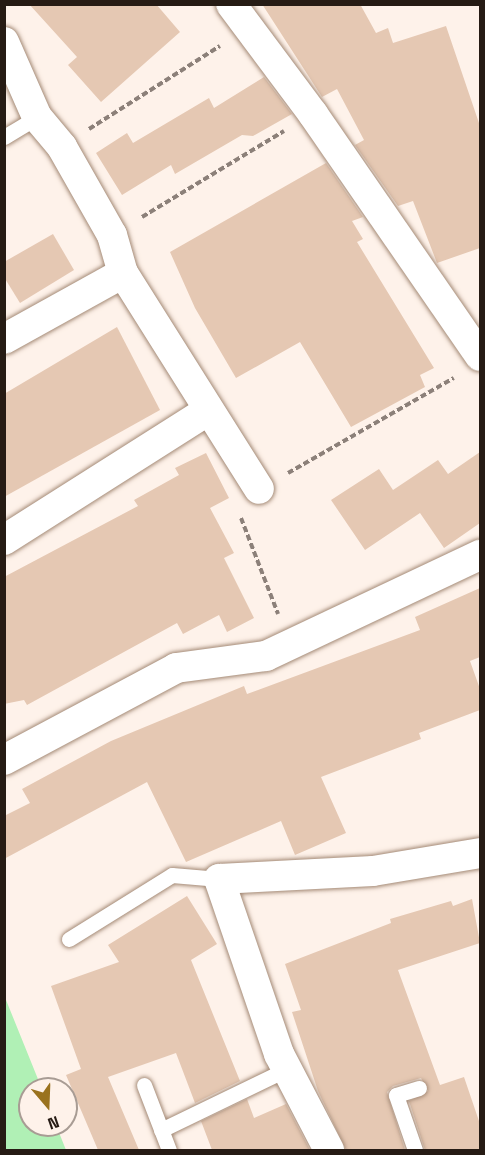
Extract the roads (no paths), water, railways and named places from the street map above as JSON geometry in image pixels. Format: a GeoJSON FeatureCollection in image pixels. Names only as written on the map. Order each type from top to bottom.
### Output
{"type":"FeatureCollection","features":[{"type":"Feature","properties":{"kind":"street"},"geometry":{"type":"LineString","coordinates":[[240,16],[313,114],[470,365]]}},
{"type":"Feature","properties":{"kind":"street"},"geometry":{"type":"LineString","coordinates":[[4,42],[38,117],[62,147],[112,235],[123,273],[207,411],[259,489]]}},
{"type":"Feature","properties":{"kind":"street"},"geometry":{"type":"LineString","coordinates":[[4,339],[123,273]]}},
{"type":"Feature","properties":{"kind":"street"},"geometry":{"type":"LineString","coordinates":[[4,540],[207,411]]}},
{"type":"Feature","properties":{"kind":"street"},"geometry":{"type":"LineString","coordinates":[[4,760],[176,668],[266,656],[480,555]]}},
{"type":"Feature","properties":{"kind":"street"},"geometry":{"type":"LineString","coordinates":[[329,1150],[286,1069],[219,879],[373,871],[480,853]]}},
{"type":"Feature","properties":{"kind":"lane"},"geometry":{"type":"LineString","coordinates":[[4,137],[38,117]]}},
{"type":"Feature","properties":{"kind":"lane"},"geometry":{"type":"LineString","coordinates":[[69,939],[172,875],[219,879]]}},
{"type":"Feature","properties":{"kind":"lane"},"geometry":{"type":"LineString","coordinates":[[161,1130],[286,1069]]}},
{"type":"Feature","properties":{"kind":"lane"},"geometry":{"type":"LineString","coordinates":[[144,1085],[168,1150]]}},
{"type":"Feature","properties":{"kind":"lane"},"geometry":{"type":"LineString","coordinates":[[416,1150],[396,1095],[419,1088]]}}]}
